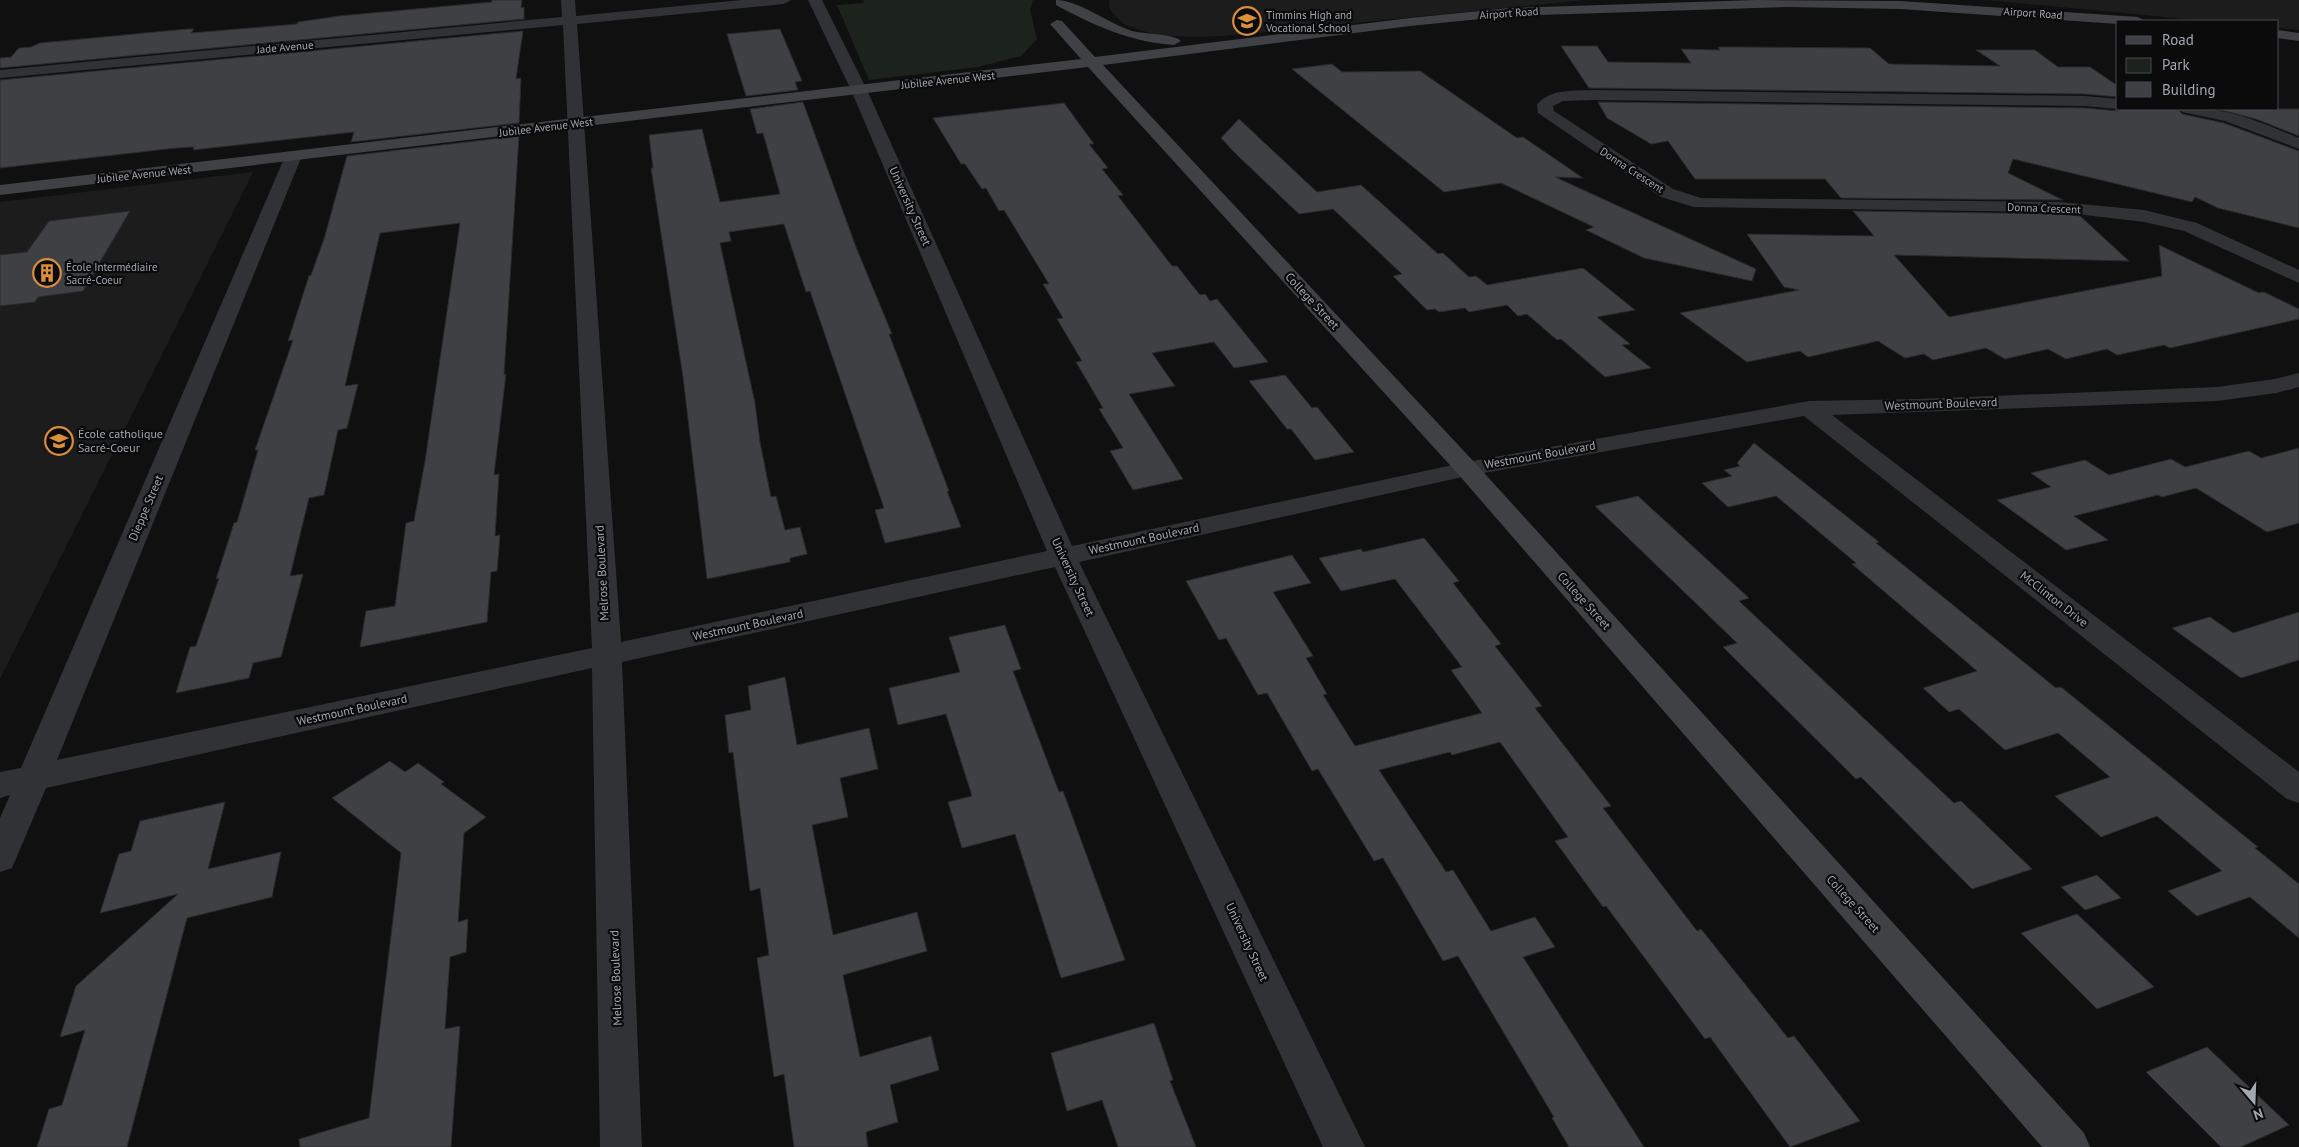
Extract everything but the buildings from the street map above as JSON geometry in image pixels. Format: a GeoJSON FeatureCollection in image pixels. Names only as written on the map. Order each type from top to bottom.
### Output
{"type":"FeatureCollection","features":[{"type":"Feature","properties":{"kind":"main road"},"geometry":{"type":"LineString","coordinates":[[961,78],[1020,64],[1048,50],[1057,24],[1062,1],[1114,30],[1130,36],[1171,41],[1261,40]]}},
{"type":"Feature","properties":{"kind":"main road","name":"Airport Road"},"geometry":{"type":"LineString","coordinates":[[1092,63],[1261,40],[1510,12],[1777,3],[1900,5],[2123,20]]}},
{"type":"Feature","properties":{"kind":"main road","name":"College Street"},"geometry":{"type":"LineString","coordinates":[[1057,24],[1467,468],[2069,1147]]}},
{"type":"Feature","properties":{"kind":"main road"},"geometry":{"type":"LineString","coordinates":[[2279,34],[2299,37]]}},
{"type":"Feature","properties":{"kind":"main road","name":"Jubilee Avenue West"},"geometry":{"type":"LineString","coordinates":[[0,190],[292,158],[1092,63]]}},
{"type":"Feature","properties":{"kind":"street"},"geometry":{"type":"LineString","coordinates":[[570,11],[784,0]]}},
{"type":"Feature","properties":{"kind":"street","name":"University Street"},"geometry":{"type":"LineString","coordinates":[[815,0],[859,90],[1063,556],[1344,1147]]}},
{"type":"Feature","properties":{"kind":"street","name":"Jade Avenue"},"geometry":{"type":"LineString","coordinates":[[0,74],[570,11]]}},
{"type":"Feature","properties":{"kind":"street","name":"Melrose Boulevard"},"geometry":{"type":"LineString","coordinates":[[570,11],[607,656],[620,1147]]}},
{"type":"Feature","properties":{"kind":"street","name":"Donna Crescent"},"geometry":{"type":"LineString","coordinates":[[2116,104],[2084,101],[1594,95],[1561,96],[1544,104],[1546,113],[1667,193],[1700,203],[2060,207],[2144,216],[2190,227],[2299,277]]}},
{"type":"Feature","properties":{"kind":"street"},"geometry":{"type":"LineString","coordinates":[[2200,110],[2229,118],[2299,144]]}},
{"type":"Feature","properties":{"kind":"street","name":"Dieppe Street"},"geometry":{"type":"LineString","coordinates":[[0,858],[292,158]]}},
{"type":"Feature","properties":{"kind":"street","name":"Westmount Boulevard"},"geometry":{"type":"LineString","coordinates":[[0,784],[607,656],[1467,468],[1809,408],[1918,406],[2217,394],[2276,386],[2299,380]]}},
{"type":"Feature","properties":{"kind":"street","name":"McClinton Drive"},"geometry":{"type":"LineString","coordinates":[[1809,408],[2291,775]]}},
{"type":"Feature","properties":{"kind":"shaded area","name":"Timmins High and Vocational School"},"geometry":{"type":"Polygon","coordinates":[[[1109,0],[1586,0],[1223,36],[1192,37],[1156,35],[1125,25],[1110,10],[1109,0]]]}},
{"type":"Feature","properties":{"kind":"shaded area"},"geometry":{"type":"Polygon","coordinates":[[[1986,0],[2299,0],[2299,30],[2279,28],[2279,20],[2196,20],[1986,0]]]}},
{"type":"Feature","properties":{"kind":"shaded area","name":"École catholique Sacré-Coeur"},"geometry":{"type":"Polygon","coordinates":[[[253,172],[0,679],[0,202],[253,172]]]}},
{"type":"Feature","properties":{"kind":"green space"},"geometry":{"type":"Polygon","coordinates":[[[863,0],[1033,0],[1030,9],[1037,39],[1021,56],[978,67],[869,80],[837,5],[864,3],[863,0]]]}},
{"type":"Feature","properties":{"kind":"place","name":"Timmins High and Vocational School"},"geometry":{"type":"Point","coordinates":[1247,21]}},
{"type":"Feature","properties":{"kind":"place","name":"École Intermédiaire Sacré-Coeur"},"geometry":{"type":"Point","coordinates":[47,273]}},
{"type":"Feature","properties":{"kind":"place","name":"École catholique Sacré-Coeur"},"geometry":{"type":"Point","coordinates":[59,441]}}]}
